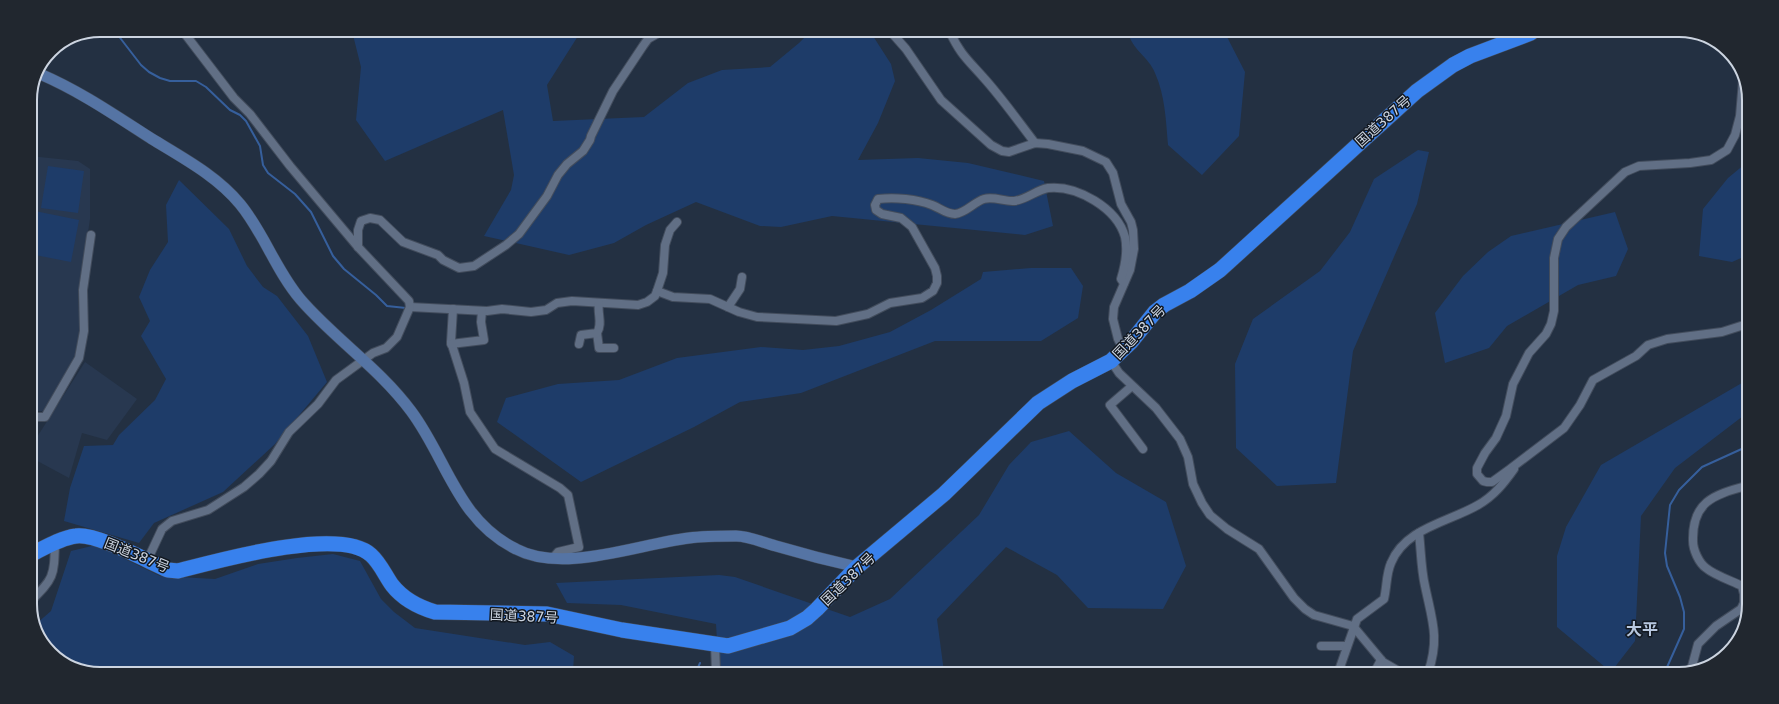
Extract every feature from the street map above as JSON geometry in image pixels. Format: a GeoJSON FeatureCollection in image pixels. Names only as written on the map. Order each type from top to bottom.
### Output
{"type":"FeatureCollection","features":[{"type":"Feature","properties":{"kind":"highway","name":"国道387号"},"geometry":{"type":"LineString","coordinates":[[37,552],[75,536],[88,536],[101,540],[168,570],[178,571],[260,551],[301,546],[348,545],[359,548],[370,555],[401,595],[423,608],[435,612],[547,614],[622,630],[728,646],[790,628],[807,618],[857,567],[944,494],[1038,403],[1062,387],[1111,361],[1155,312],[1175,298],[1190,291],[1220,270],[1320,177],[1417,91],[1436,76],[1470,56],[1520,37]]}},
{"type":"Feature","properties":{"kind":"street"},"geometry":{"type":"LineString","coordinates":[[147,561],[162,529],[172,521],[208,510],[244,487],[260,474],[271,461],[289,432],[318,404],[336,380],[373,353],[386,348],[397,337],[410,307],[409,301],[358,247],[290,166],[250,114],[234,98],[187,37]]}},
{"type":"Feature","properties":{"kind":"street"},"geometry":{"type":"LineString","coordinates":[[358,247],[358,230],[361,221],[370,218],[380,220],[403,242],[438,255],[443,260],[459,268],[474,266],[506,245],[519,234],[547,196],[558,175],[567,164],[583,151],[590,140],[590,136],[613,91],[643,46],[652,37]]}},
{"type":"Feature","properties":{"kind":"street"},"geometry":{"type":"LineString","coordinates":[[895,37],[906,49],[941,100],[991,145],[1002,151],[1009,152],[1035,143],[1083,151],[1106,162],[1113,173],[1121,204],[1131,222],[1133,230],[1134,249],[1130,270],[1114,307],[1113,319],[1118,339],[1123,349]]}},
{"type":"Feature","properties":{"kind":"street"},"geometry":{"type":"LineString","coordinates":[[952,37],[967,61],[983,77],[1035,143]]}},
{"type":"Feature","properties":{"kind":"street"},"geometry":{"type":"LineString","coordinates":[[42,75],[85,97],[199,169],[229,192],[241,204],[289,285],[316,316],[399,396],[413,414],[462,500],[486,531],[501,541],[519,551],[535,557],[563,559],[689,538],[739,536],[857,567]]}},
{"type":"Feature","properties":{"kind":"street"},"geometry":{"type":"LineString","coordinates":[[1742,95],[1740,116],[1735,135],[1727,150],[1712,160],[1690,164],[1639,166],[1625,172],[1566,227],[1558,239],[1554,258],[1554,311],[1551,324],[1546,334],[1529,353],[1513,384],[1506,416],[1496,438],[1485,453],[1477,468],[1477,474],[1483,480],[1492,482],[1510,469],[1564,428],[1580,405],[1593,380],[1636,356],[1648,345],[1667,339],[1722,332],[1742,326]]}},
{"type":"Feature","properties":{"kind":"street"},"geometry":{"type":"LineString","coordinates":[[657,292],[673,297],[710,299],[757,317],[836,321],[868,314],[890,303],[922,298],[933,291],[937,283],[937,276],[927,252],[912,227],[901,218],[882,214],[876,210],[875,204],[878,199],[887,198],[932,204],[949,213],[956,214],[984,199],[995,198],[1013,201],[1020,200],[1034,192],[1047,188],[1077,191],[1097,202],[1117,221],[1125,236],[1126,249],[1121,279],[1124,283]]}},
{"type":"Feature","properties":{"kind":"street"},"geometry":{"type":"LineString","coordinates":[[410,307],[531,312],[546,310],[553,305],[565,302],[638,305],[647,302],[655,296],[657,292],[663,272],[665,245],[670,230],[677,222]]}},
{"type":"Feature","properties":{"kind":"street"},"geometry":{"type":"LineString","coordinates":[[37,417],[45,418],[79,358],[84,331],[83,290],[91,235]]}},
{"type":"Feature","properties":{"kind":"street"},"geometry":{"type":"LineString","coordinates":[[728,307],[740,289],[742,277]]}},
{"type":"Feature","properties":{"kind":"street"},"geometry":{"type":"LineString","coordinates":[[599,303],[598,310],[601,324],[597,333],[599,348],[614,348]]}},
{"type":"Feature","properties":{"kind":"street"},"geometry":{"type":"LineString","coordinates":[[453,309],[451,344],[464,382],[470,412],[495,449],[560,488],[568,495],[579,547],[558,552],[552,559]]}},
{"type":"Feature","properties":{"kind":"street"},"geometry":{"type":"LineString","coordinates":[[451,344],[484,340],[482,311]]}},
{"type":"Feature","properties":{"kind":"street"},"geometry":{"type":"LineString","coordinates":[[579,344],[581,335],[597,333]]}},
{"type":"Feature","properties":{"kind":"street"},"geometry":{"type":"LineString","coordinates":[[1111,361],[1119,373],[1156,408],[1180,439],[1188,457],[1193,484],[1202,503],[1210,515],[1259,549],[1294,598],[1305,609],[1314,615],[1354,626],[1381,660],[1392,667]]}},
{"type":"Feature","properties":{"kind":"street"},"geometry":{"type":"LineString","coordinates":[[1132,386],[1110,405],[1143,449]]}},
{"type":"Feature","properties":{"kind":"street"},"geometry":{"type":"LineString","coordinates":[[1340,667],[1357,619],[1384,599],[1391,562],[1400,547],[1419,533],[1432,526],[1478,505],[1500,488],[1518,464],[1538,447]]}},
{"type":"Feature","properties":{"kind":"street"},"geometry":{"type":"LineString","coordinates":[[1742,487],[1720,493],[1700,507],[1695,518],[1693,545],[1699,560],[1706,568],[1742,586]]}},
{"type":"Feature","properties":{"kind":"street"},"geometry":{"type":"LineString","coordinates":[[1419,533],[1424,585],[1433,615],[1435,641],[1434,657],[1430,667]]}},
{"type":"Feature","properties":{"kind":"street"},"geometry":{"type":"LineString","coordinates":[[37,595],[48,584],[54,570],[55,543]]}},
{"type":"Feature","properties":{"kind":"street"},"geometry":{"type":"LineString","coordinates":[[1692,665],[1698,644],[1716,626],[1742,608]]}},
{"type":"Feature","properties":{"kind":"street"},"geometry":{"type":"LineString","coordinates":[[716,644],[716,667]]}},
{"type":"Feature","properties":{"kind":"street"},"geometry":{"type":"LineString","coordinates":[[1321,646],[1347,646]]}},
{"type":"Feature","properties":{"kind":"street"},"geometry":{"type":"LineString","coordinates":[[1377,667],[1381,660]]}},
{"type":"Feature","properties":{"kind":"shaded area"},"geometry":{"type":"Polygon","coordinates":[[[354,37],[577,37],[547,85],[553,121],[644,117],[688,83],[722,70],[770,67],[805,37],[874,37],[891,64],[895,81],[878,123],[858,160],[918,158],[968,163],[1044,181],[1053,226],[1025,235],[832,216],[781,227],[760,226],[696,202],[646,225],[614,243],[569,255],[484,236],[511,190],[514,175],[503,110],[385,161],[356,120],[361,67],[354,37]]]}},
{"type":"Feature","properties":{"kind":"shaded area"},"geometry":{"type":"Polygon","coordinates":[[[1227,37],[1245,72],[1239,136],[1202,175],[1168,145],[1164,108],[1158,81],[1149,62],[1133,44],[1130,38],[1227,37]]]}},
{"type":"Feature","properties":{"kind":"shaded area"},"geometry":{"type":"Polygon","coordinates":[[[1418,150],[1429,152],[1417,204],[1353,351],[1336,483],[1277,486],[1236,448],[1235,364],[1253,319],[1320,271],[1350,232],[1374,179],[1418,150]]]}},
{"type":"Feature","properties":{"kind":"shaded area"},"geometry":{"type":"Polygon","coordinates":[[[37,157],[78,161],[90,169],[90,219],[78,300],[80,326],[75,355],[47,408],[42,411],[37,411],[37,157]]]}},
{"type":"Feature","properties":{"kind":"shaded area"},"geometry":{"type":"Polygon","coordinates":[[[48,166],[84,171],[78,213],[41,208],[48,166]]]}},
{"type":"Feature","properties":{"kind":"shaded area"},"geometry":{"type":"Polygon","coordinates":[[[1742,166],[1742,258],[1732,262],[1699,256],[1703,209],[1728,178],[1742,166]]]}},
{"type":"Feature","properties":{"kind":"shaded area"},"geometry":{"type":"Polygon","coordinates":[[[179,180],[229,229],[247,266],[263,287],[277,296],[308,336],[327,382],[275,444],[223,492],[154,523],[139,543],[64,521],[70,488],[84,446],[113,445],[119,435],[155,400],[166,379],[141,336],[150,321],[139,297],[150,270],[168,242],[166,205],[179,180]]]}},
{"type":"Feature","properties":{"kind":"shaded area"},"geometry":{"type":"Polygon","coordinates":[[[37,211],[79,220],[71,262],[37,255],[37,211]]]}},
{"type":"Feature","properties":{"kind":"shaded area"},"geometry":{"type":"Polygon","coordinates":[[[1615,212],[1628,249],[1616,276],[1578,285],[1507,326],[1489,348],[1445,363],[1435,313],[1463,276],[1488,252],[1511,236],[1615,212]]]}},
{"type":"Feature","properties":{"kind":"shaded area"},"geometry":{"type":"Polygon","coordinates":[[[1031,268],[1071,268],[1083,286],[1078,318],[1041,341],[935,341],[801,393],[740,402],[694,427],[581,482],[497,422],[506,398],[558,384],[619,380],[677,358],[761,347],[803,350],[839,346],[890,332],[931,310],[981,279],[983,272],[1031,268]]]}},
{"type":"Feature","properties":{"kind":"shaded area"},"geometry":{"type":"Polygon","coordinates":[[[85,362],[137,399],[107,440],[82,433],[69,478],[37,461],[37,437],[85,362]]]}},
{"type":"Feature","properties":{"kind":"shaded area"},"geometry":{"type":"Polygon","coordinates":[[[1742,383],[1742,417],[1675,468],[1641,516],[1635,641],[1615,667],[1605,667],[1557,627],[1557,556],[1566,527],[1601,465],[1742,383]]]}},
{"type":"Feature","properties":{"kind":"shaded area"},"geometry":{"type":"Polygon","coordinates":[[[1069,431],[1116,473],[1166,502],[1186,566],[1163,609],[1088,608],[1057,575],[1006,547],[937,619],[943,667],[719,667],[716,624],[621,605],[567,603],[556,583],[719,575],[735,577],[850,617],[890,599],[979,515],[1009,465],[1031,442],[1069,431]]]}},
{"type":"Feature","properties":{"kind":"shaded area"},"geometry":{"type":"Polygon","coordinates":[[[96,545],[160,576],[215,579],[258,564],[333,554],[360,561],[381,599],[394,612],[415,628],[525,645],[550,642],[574,656],[573,667],[100,667],[80,664],[72,661],[55,649],[45,636],[39,621],[51,611],[71,551],[96,545]]]}},
{"type":"Feature","properties":{"kind":"waterway"},"geometry":{"type":"LineString","coordinates":[[119,37],[141,65],[149,72],[170,81],[196,81],[206,87],[230,110],[240,115],[246,121],[260,146],[263,165],[268,173],[295,194],[311,212],[333,256],[344,269],[387,306],[406,308]]}},
{"type":"Feature","properties":{"kind":"waterway"},"geometry":{"type":"LineString","coordinates":[[1667,667],[1684,629],[1684,612],[1680,597],[1667,566],[1665,553],[1670,505],[1679,490],[1702,467],[1742,449]]}},
{"type":"Feature","properties":{"kind":"waterway"},"geometry":{"type":"LineString","coordinates":[[698,667],[700,663]]}},
{"type":"Feature","properties":{"kind":"district","name":"大平"},"geometry":{"type":"Point","coordinates":[1642,629]}}]}
